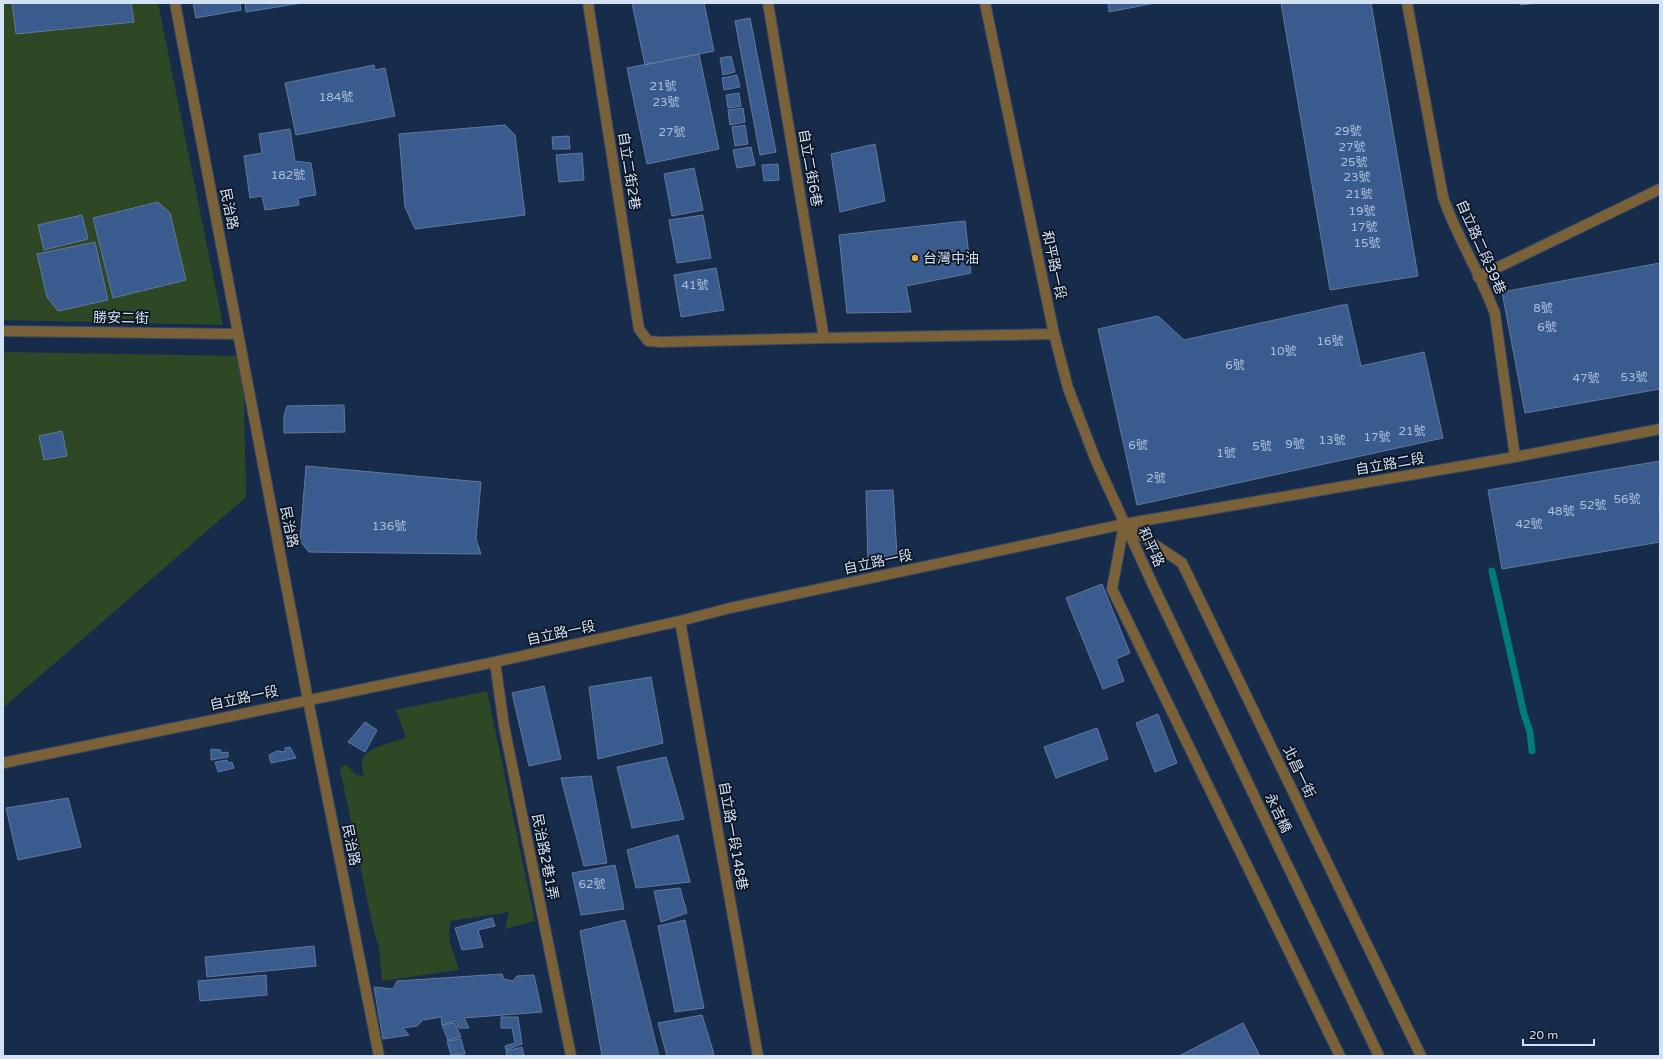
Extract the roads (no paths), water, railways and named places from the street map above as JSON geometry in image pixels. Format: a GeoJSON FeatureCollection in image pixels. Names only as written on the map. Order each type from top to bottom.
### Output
{"type":"FeatureCollection","features":[{"type":"Feature","properties":{"kind":"street","name":"民治路"},"geometry":{"type":"LineString","coordinates":[[175,3],[308,700],[378,1056]]}},
{"type":"Feature","properties":{"kind":"street","name":"自立二街2巷"},"geometry":{"type":"LineString","coordinates":[[588,3],[639,329],[648,341],[661,342],[824,338]]}},
{"type":"Feature","properties":{"kind":"street","name":"自立二街6巷"},"geometry":{"type":"LineString","coordinates":[[768,3],[824,338]]}},
{"type":"Feature","properties":{"kind":"street","name":"和平路一段"},"geometry":{"type":"LineString","coordinates":[[985,3],[1054,334],[1068,388],[1096,461],[1124,524]]}},
{"type":"Feature","properties":{"kind":"street","name":"自立路二段39巷"},"geometry":{"type":"LineString","coordinates":[[1407,3],[1443,197],[1478,277],[1488,295],[1495,314],[1515,457]]}},
{"type":"Feature","properties":{"kind":"street"},"geometry":{"type":"LineString","coordinates":[[1478,277],[1660,189]]}},
{"type":"Feature","properties":{"kind":"street","name":"勝安二街"},"geometry":{"type":"LineString","coordinates":[[3,331],[238,334]]}},
{"type":"Feature","properties":{"kind":"street"},"geometry":{"type":"LineString","coordinates":[[824,338],[1054,334]]}},
{"type":"Feature","properties":{"kind":"street","name":"自立路二段"},"geometry":{"type":"LineString","coordinates":[[1124,524],[1515,457],[1660,429]]}},
{"type":"Feature","properties":{"kind":"street"},"geometry":{"type":"LineString","coordinates":[[1124,524],[1112,589],[1340,1056]]}},
{"type":"Feature","properties":{"kind":"street","name":"自立路一段"},"geometry":{"type":"LineString","coordinates":[[3,763],[495,662],[680,621],[730,608],[1124,524]]}},
{"type":"Feature","properties":{"kind":"street","name":"和平路"},"geometry":{"type":"LineString","coordinates":[[1124,524],[1152,583]]}},
{"type":"Feature","properties":{"kind":"street","name":"北昌一街"},"geometry":{"type":"LineString","coordinates":[[1124,524],[1182,563],[1421,1056]]}},
{"type":"Feature","properties":{"kind":"street","name":"永吉橋"},"geometry":{"type":"LineString","coordinates":[[1152,583],[1379,1056]]}},
{"type":"Feature","properties":{"kind":"street","name":"自立路一段148巷"},"geometry":{"type":"LineString","coordinates":[[680,621],[758,1056]]}},
{"type":"Feature","properties":{"kind":"street","name":"民治路2巷1弄"},"geometry":{"type":"LineString","coordinates":[[495,662],[504,726],[571,1056]]}},
{"type":"Feature","properties":{"kind":"waterway"},"geometry":{"type":"LineString","coordinates":[[1492,571],[1524,714],[1530,732],[1532,751]]}},
{"type":"Feature","properties":{"kind":"place","name":"台灣中油"},"geometry":{"type":"Point","coordinates":[915,258]}}]}
